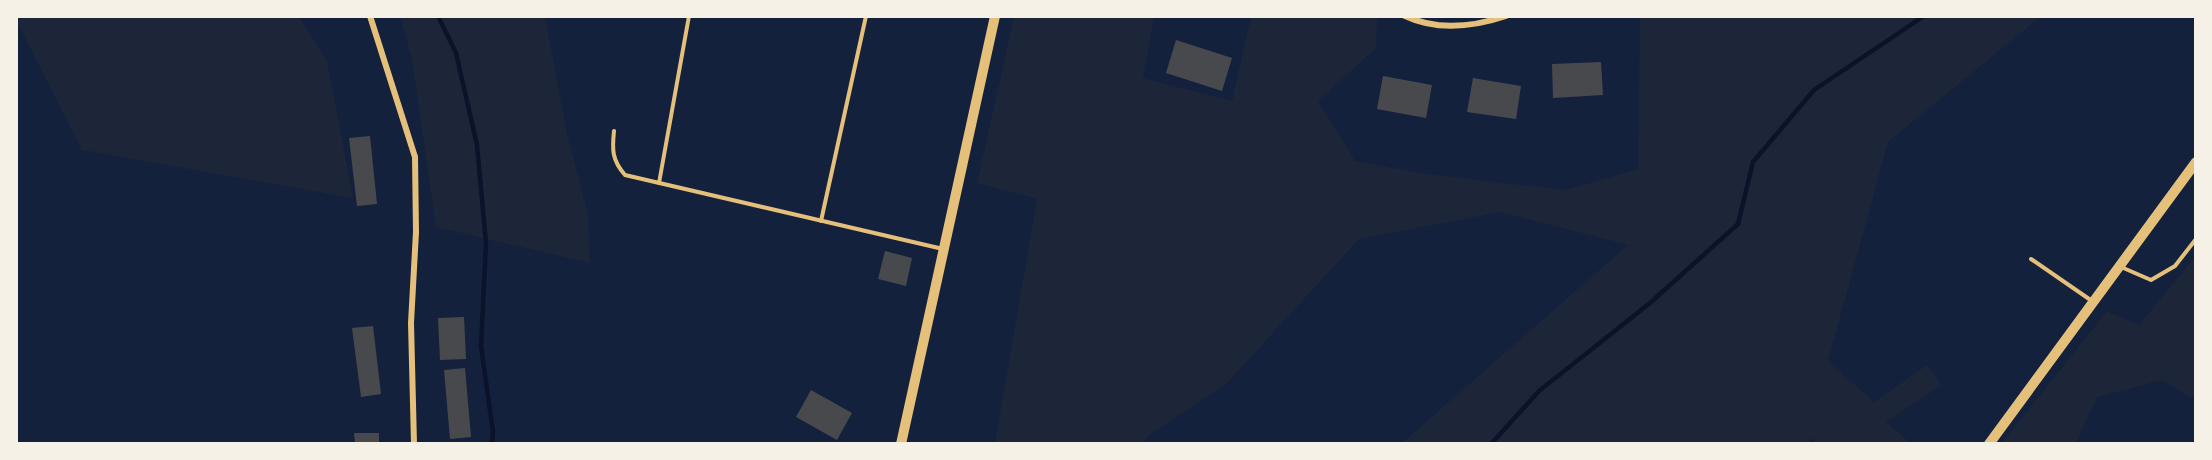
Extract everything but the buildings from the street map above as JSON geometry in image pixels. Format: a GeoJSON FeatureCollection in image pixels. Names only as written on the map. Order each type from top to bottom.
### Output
{"type":"FeatureCollection","features":[{"type":"Feature","properties":{"kind":"street"},"geometry":{"type":"LineString","coordinates":[[370,16],[415,157],[416,232],[411,323],[414,444]]}},
{"type":"Feature","properties":{"kind":"street"},"geometry":{"type":"LineString","coordinates":[[901,444],[994,16]]}},
{"type":"Feature","properties":{"kind":"street"},"geometry":{"type":"LineString","coordinates":[[1405,16],[1447,26],[1488,22],[1506,16]]}},
{"type":"Feature","properties":{"kind":"street"},"geometry":{"type":"LineString","coordinates":[[1989,444],[2196,162]]}},
{"type":"Feature","properties":{"kind":"lane"},"geometry":{"type":"LineString","coordinates":[[659,183],[688,16]]}},
{"type":"Feature","properties":{"kind":"lane"},"geometry":{"type":"LineString","coordinates":[[821,221],[866,16]]}},
{"type":"Feature","properties":{"kind":"lane"},"geometry":{"type":"LineString","coordinates":[[614,131],[612,151],[616,165],[625,175],[944,250]]}},
{"type":"Feature","properties":{"kind":"lane"},"geometry":{"type":"LineString","coordinates":[[2118,266],[2151,280],[2175,266],[2196,239]]}},
{"type":"Feature","properties":{"kind":"lane"},"geometry":{"type":"LineString","coordinates":[[2031,259],[2092,301]]}},
{"type":"Feature","properties":{"kind":"shaded area"},"geometry":{"type":"Polygon","coordinates":[[[16,17],[299,17],[327,61],[353,198],[82,150],[16,17]]]}},
{"type":"Feature","properties":{"kind":"shaded area"},"geometry":{"type":"Polygon","coordinates":[[[400,17],[545,17],[567,134],[588,215],[590,263],[436,227],[412,59],[400,17]]]}},
{"type":"Feature","properties":{"kind":"shaded area"},"geometry":{"type":"Polygon","coordinates":[[[1014,17],[1154,17],[1143,78],[1232,101],[1251,17],[1377,17],[1376,48],[1318,101],[1355,161],[1425,174],[1566,190],[1638,169],[1640,17],[2040,17],[1888,142],[1828,361],[1874,402],[1927,365],[1942,385],[1886,422],[1908,443],[1818,443],[1810,438],[1809,444],[1402,443],[1628,245],[1501,212],[1359,239],[1227,383],[1148,436],[1143,443],[995,444],[1037,199],[977,183],[1014,17]]]}},
{"type":"Feature","properties":{"kind":"shaded area"},"geometry":{"type":"Polygon","coordinates":[[[2195,257],[2195,396],[2188,396],[2162,380],[2097,397],[2076,443],[2002,443],[2107,311],[2139,325],[2195,257]]]}},
{"type":"Feature","properties":{"kind":"waterway"},"geometry":{"type":"LineString","coordinates":[[438,16],[456,53],[477,145],[486,243],[481,346],[493,432],[492,444]]}},
{"type":"Feature","properties":{"kind":"waterway"},"geometry":{"type":"LineString","coordinates":[[1491,444],[1539,391],[1650,303],[1738,224],[1753,162],[1814,90],[1924,16]]}}]}
